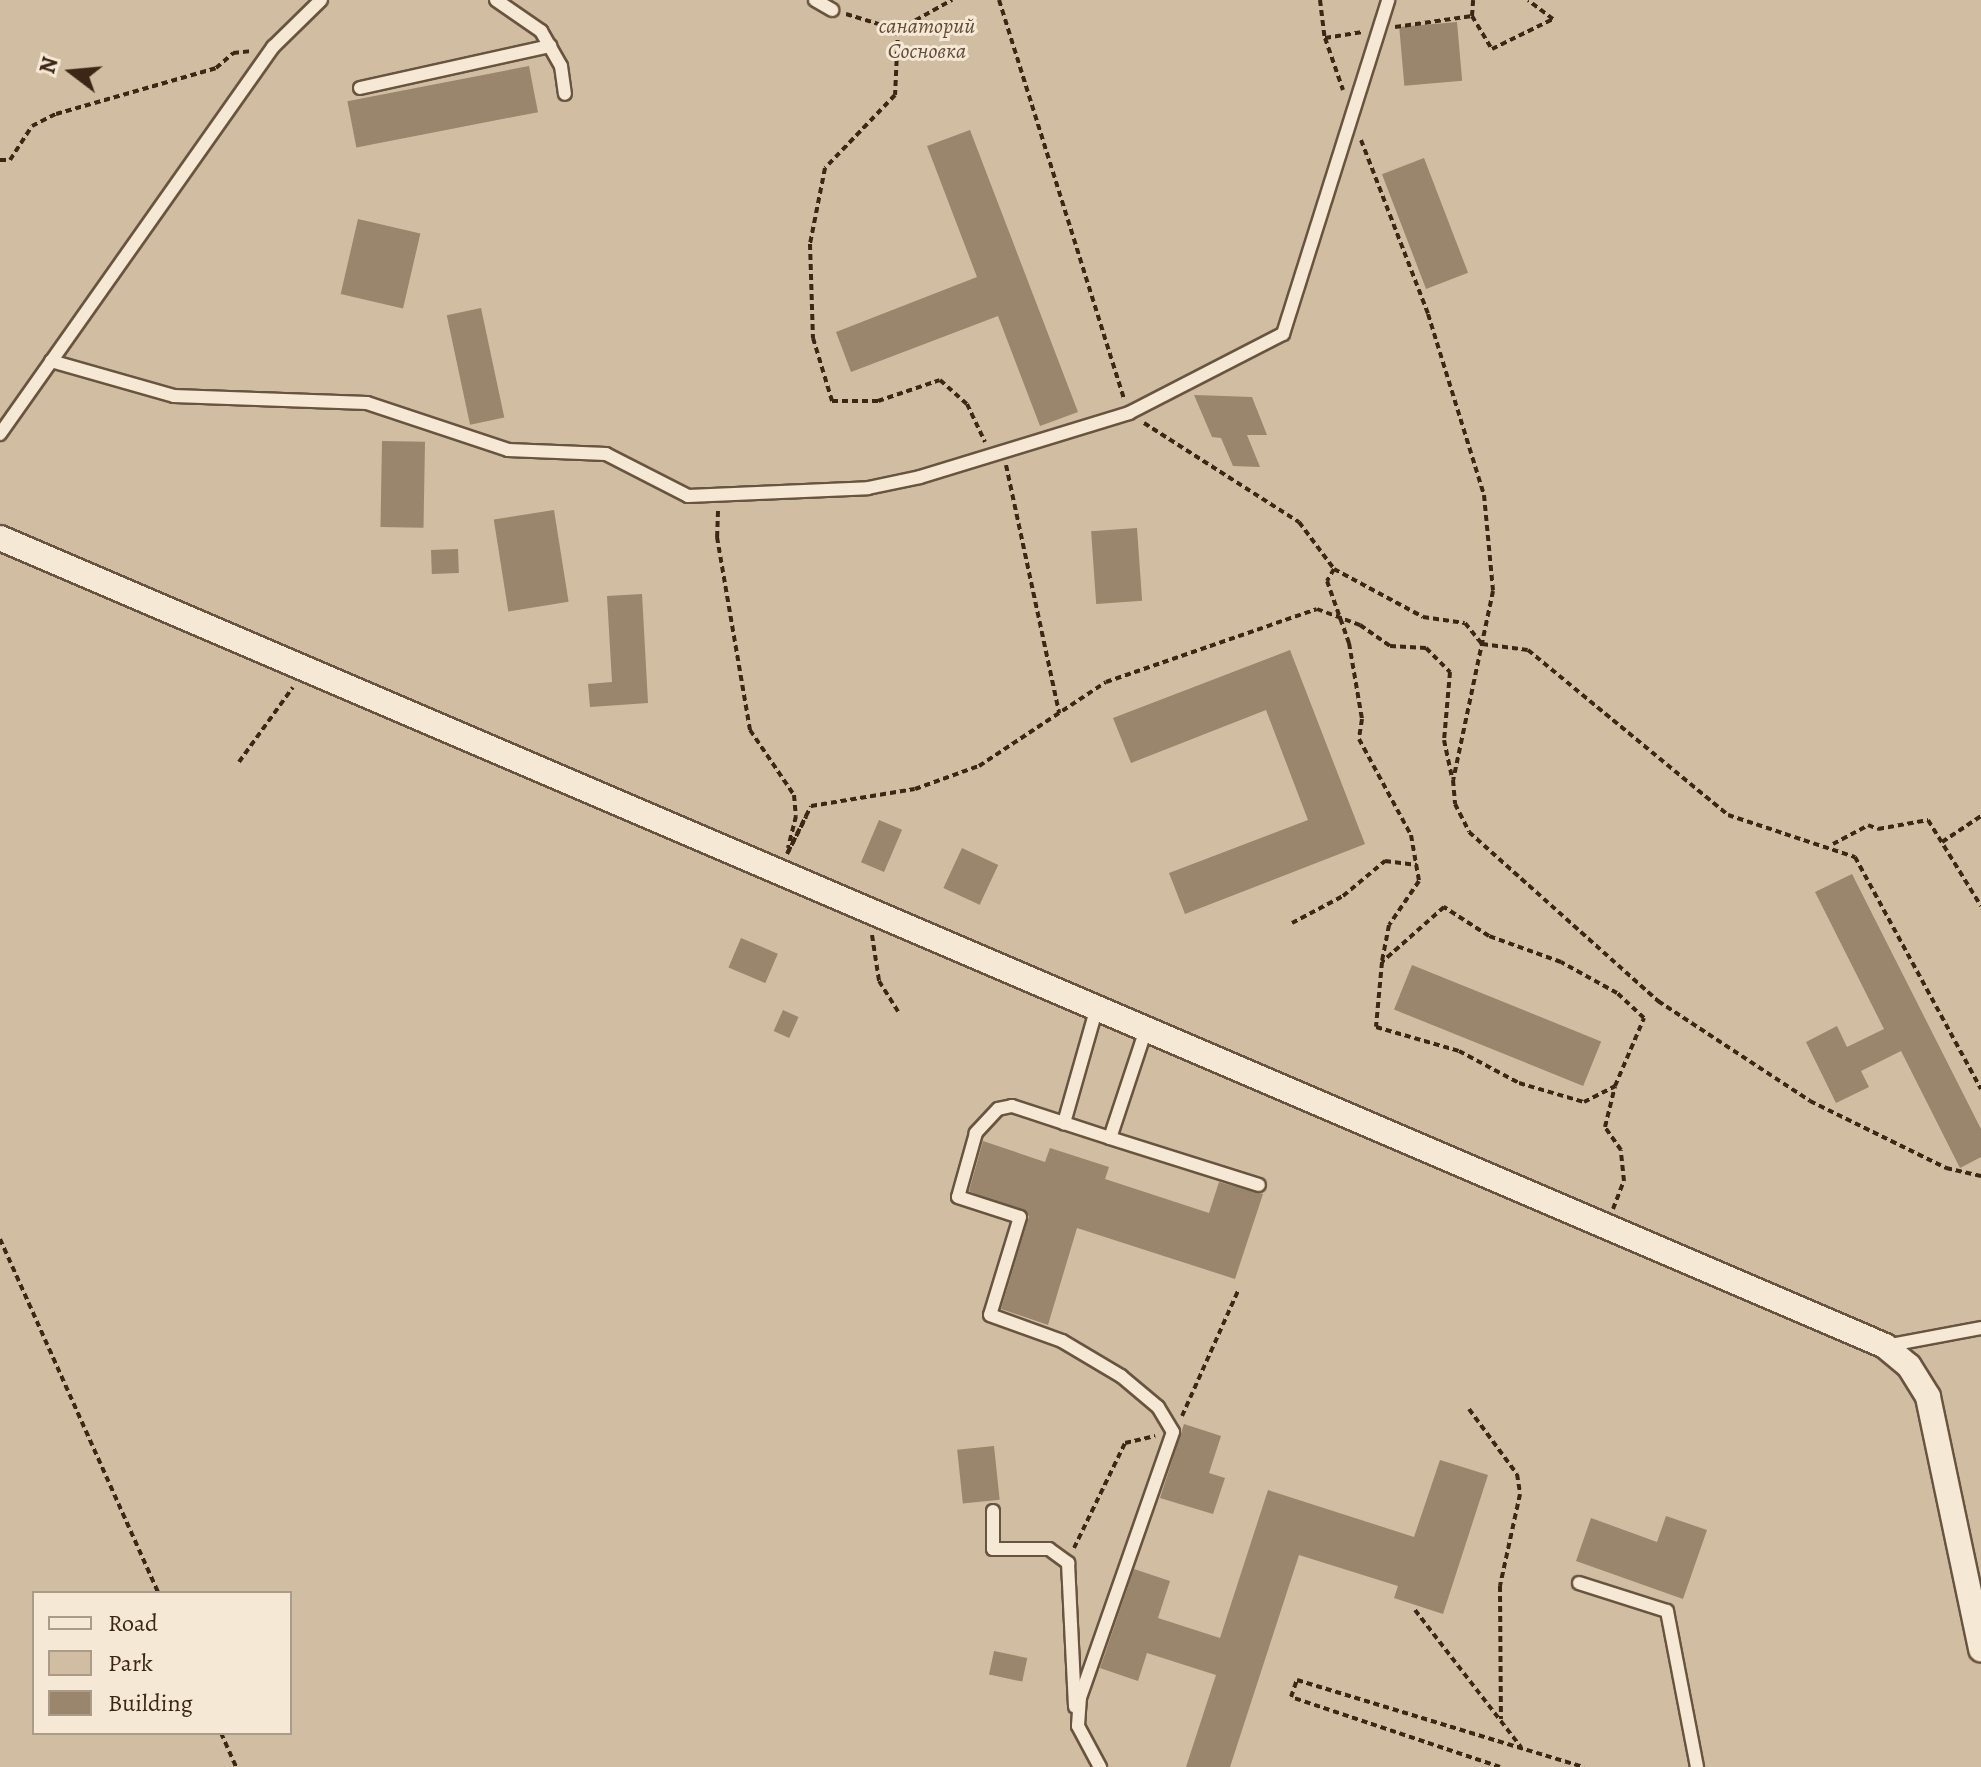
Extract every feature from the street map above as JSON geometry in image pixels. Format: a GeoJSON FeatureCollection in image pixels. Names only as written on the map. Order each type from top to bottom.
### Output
{"type":"FeatureCollection","features":[{"type":"Feature","properties":{"kind":"street"},"geometry":{"type":"LineString","coordinates":[[0,538],[299,666],[782,863],[867,909],[1885,1346],[1909,1366],[1928,1397],[1981,1649]]}},
{"type":"Feature","properties":{"kind":"lane"},"geometry":{"type":"LineString","coordinates":[[0,434],[273,47],[321,0]]}},
{"type":"Feature","properties":{"kind":"lane"},"geometry":{"type":"LineString","coordinates":[[496,0],[541,31],[550,46],[565,94]]}},
{"type":"Feature","properties":{"kind":"lane"},"geometry":{"type":"LineString","coordinates":[[815,0],[832,10]]}},
{"type":"Feature","properties":{"kind":"lane"},"geometry":{"type":"LineString","coordinates":[[51,361],[174,396],[367,403],[480,444],[550,455],[606,454],[688,496],[868,488],[997,454],[1129,413],[1283,334],[1388,0]]}},
{"type":"Feature","properties":{"kind":"lane"},"geometry":{"type":"LineString","coordinates":[[360,88],[550,46]]}},
{"type":"Feature","properties":{"kind":"lane"},"geometry":{"type":"LineString","coordinates":[[1064,1123],[1097,1007]]}},
{"type":"Feature","properties":{"kind":"lane"},"geometry":{"type":"LineString","coordinates":[[1110,1138],[1146,1029]]}},
{"type":"Feature","properties":{"kind":"lane"},"geometry":{"type":"LineString","coordinates":[[1078,1726],[1080,1697],[1173,1432],[1158,1407],[1121,1376],[1062,1341],[990,1315],[1020,1217],[958,1197],[976,1133],[998,1109],[1012,1106],[1259,1185]]}},
{"type":"Feature","properties":{"kind":"lane"},"geometry":{"type":"LineString","coordinates":[[1885,1346],[1981,1328]]}},
{"type":"Feature","properties":{"kind":"lane"},"geometry":{"type":"LineString","coordinates":[[993,1511],[993,1549],[1049,1549],[1068,1563],[1070,1678],[1078,1726],[1100,1767]]}},
{"type":"Feature","properties":{"kind":"lane"},"geometry":{"type":"LineString","coordinates":[[1579,1583],[1667,1611],[1697,1767]]}},
{"type":"Feature","properties":{"kind":"path"},"geometry":{"type":"LineString","coordinates":[[832,10],[898,30],[952,0]]}},
{"type":"Feature","properties":{"kind":"path"},"geometry":{"type":"LineString","coordinates":[[999,0],[1129,413],[1299,522],[1334,569],[1423,617],[1465,623],[1482,644],[1528,650],[1728,815],[1832,845],[1855,857],[1981,1089]]}},
{"type":"Feature","properties":{"kind":"path"},"geometry":{"type":"LineString","coordinates":[[1320,0],[1325,38],[1428,314],[1484,495],[1493,591],[1453,780]]}},
{"type":"Feature","properties":{"kind":"path"},"geometry":{"type":"LineString","coordinates":[[1473,0],[1472,16],[1492,49],[1553,19],[1528,0]]}},
{"type":"Feature","properties":{"kind":"path"},"geometry":{"type":"LineString","coordinates":[[1325,38],[1472,16]]}},
{"type":"Feature","properties":{"kind":"path"},"geometry":{"type":"LineString","coordinates":[[898,30],[895,95],[825,168],[810,244],[813,338],[832,401],[878,401],[940,380],[967,404],[997,454],[1059,713]]}},
{"type":"Feature","properties":{"kind":"path"},"geometry":{"type":"LineString","coordinates":[[0,160],[10,160],[32,126],[56,114],[216,68],[233,53],[273,47]]}},
{"type":"Feature","properties":{"kind":"path"},"geometry":{"type":"LineString","coordinates":[[715,493],[750,730],[794,795],[796,816],[782,863]]}},
{"type":"Feature","properties":{"kind":"path"},"geometry":{"type":"LineString","coordinates":[[1334,569],[1327,581],[1341,618],[1362,719],[1359,739],[1411,835],[1419,881],[1389,925],[1376,1027],[1459,1051],[1519,1083],[1584,1102],[1615,1086]]}},
{"type":"Feature","properties":{"kind":"path"},"geometry":{"type":"LineString","coordinates":[[782,863],[811,806],[915,789],[979,766],[1106,682],[1205,652],[1317,609],[1341,618],[1390,646],[1426,648],[1450,672],[1444,740],[1455,804],[1469,832],[1658,1001],[1810,1101],[1946,1168],[1981,1176]]}},
{"type":"Feature","properties":{"kind":"path"},"geometry":{"type":"LineString","coordinates":[[239,762],[286,703],[299,666]]}},
{"type":"Feature","properties":{"kind":"path"},"geometry":{"type":"LineString","coordinates":[[782,863],[806,817]]}},
{"type":"Feature","properties":{"kind":"path"},"geometry":{"type":"LineString","coordinates":[[1942,842],[1980,818]]}},
{"type":"Feature","properties":{"kind":"path"},"geometry":{"type":"LineString","coordinates":[[1832,845],[1868,825],[1878,829],[1928,820],[1981,906]]}},
{"type":"Feature","properties":{"kind":"path"},"geometry":{"type":"LineString","coordinates":[[1292,923],[1343,896],[1385,861],[1417,865]]}},
{"type":"Feature","properties":{"kind":"path"},"geometry":{"type":"LineString","coordinates":[[1382,962],[1444,907],[1489,936],[1561,962],[1617,993],[1644,1018],[1615,1086],[1605,1127],[1621,1150],[1624,1181],[1605,1225]]}},
{"type":"Feature","properties":{"kind":"path"},"geometry":{"type":"LineString","coordinates":[[867,909],[879,981],[898,1011]]}},
{"type":"Feature","properties":{"kind":"path"},"geometry":{"type":"LineString","coordinates":[[0,1239],[157,1591]]}},
{"type":"Feature","properties":{"kind":"path"},"geometry":{"type":"LineString","coordinates":[[1068,1563],[1125,1443],[1173,1432],[1198,1392],[1238,1291]]}},
{"type":"Feature","properties":{"kind":"path"},"geometry":{"type":"LineString","coordinates":[[1469,1409],[1517,1474],[1520,1494],[1500,1586],[1501,1719]]}},
{"type":"Feature","properties":{"kind":"path"},"geometry":{"type":"LineString","coordinates":[[1415,1610],[1523,1749]]}},
{"type":"Feature","properties":{"kind":"path"},"geometry":{"type":"LineString","coordinates":[[1500,1767],[1291,1697],[1297,1680],[1584,1767]]}},
{"type":"Feature","properties":{"kind":"path"},"geometry":{"type":"LineString","coordinates":[[222,1735],[236,1767]]}},
{"type":"Feature","properties":{"kind":"green space","name":"санаторий Сосновка"},"geometry":{"type":"Polygon","coordinates":[[[0,0],[1981,0],[1981,1767],[0,1767],[0,0]]]}},
{"type":"Feature","properties":{"kind":"building"},"geometry":{"type":"Polygon","coordinates":[[[1457,22],[1462,81],[1404,86],[1399,27],[1457,22]]]}},
{"type":"Feature","properties":{"kind":"building"},"geometry":{"type":"Polygon","coordinates":[[[529,66],[538,112],[356,147],[347,101],[529,66]]]}},
{"type":"Feature","properties":{"kind":"building"},"geometry":{"type":"Polygon","coordinates":[[[970,130],[1078,412],[1040,426],[998,316],[851,372],[836,332],[977,277],[927,146],[970,130]]]}},
{"type":"Feature","properties":{"kind":"building"},"geometry":{"type":"Polygon","coordinates":[[[1424,158],[1468,273],[1426,289],[1382,174],[1424,158]]]}},
{"type":"Feature","properties":{"kind":"building"},"geometry":{"type":"Polygon","coordinates":[[[358,219],[420,233],[403,308],[341,294],[358,219]]]}},
{"type":"Feature","properties":{"kind":"building"},"geometry":{"type":"Polygon","coordinates":[[[481,308],[504,418],[470,425],[447,315],[481,308]]]}},
{"type":"Feature","properties":{"kind":"building"},"geometry":{"type":"Polygon","coordinates":[[[1194,395],[1252,397],[1267,435],[1247,435],[1260,467],[1233,466],[1221,438],[1212,437],[1194,395]]]}},
{"type":"Feature","properties":{"kind":"building"},"geometry":{"type":"Polygon","coordinates":[[[382,441],[425,442],[423,528],[380,527],[382,441]]]}},
{"type":"Feature","properties":{"kind":"building"},"geometry":{"type":"Polygon","coordinates":[[[554,510],[569,602],[508,611],[494,520],[554,510]]]}},
{"type":"Feature","properties":{"kind":"building"},"geometry":{"type":"Polygon","coordinates":[[[1137,528],[1142,601],[1096,604],[1091,531],[1137,528]]]}},
{"type":"Feature","properties":{"kind":"building"},"geometry":{"type":"Polygon","coordinates":[[[458,549],[459,573],[432,574],[431,550],[458,549]]]}},
{"type":"Feature","properties":{"kind":"building"},"geometry":{"type":"Polygon","coordinates":[[[642,594],[648,703],[590,707],[588,684],[612,682],[607,596],[642,594]]]}},
{"type":"Feature","properties":{"kind":"building"},"geometry":{"type":"Polygon","coordinates":[[[1290,650],[1365,844],[1185,914],[1169,873],[1308,820],[1266,710],[1131,763],[1113,718],[1290,650]]]}},
{"type":"Feature","properties":{"kind":"building"},"geometry":{"type":"Polygon","coordinates":[[[879,820],[902,830],[884,872],[861,862],[879,820]]]}},
{"type":"Feature","properties":{"kind":"building"},"geometry":{"type":"Polygon","coordinates":[[[962,848],[998,865],[980,905],[943,888],[962,848]]]}},
{"type":"Feature","properties":{"kind":"building"},"geometry":{"type":"Polygon","coordinates":[[[1852,874],[1981,1129],[1981,1157],[1960,1168],[1901,1051],[1861,1071],[1869,1087],[1836,1103],[1806,1042],[1837,1026],[1847,1047],[1884,1029],[1815,892],[1852,874]]]}},
{"type":"Feature","properties":{"kind":"building"},"geometry":{"type":"Polygon","coordinates":[[[741,938],[778,954],[765,983],[728,967],[741,938]]]}},
{"type":"Feature","properties":{"kind":"building"},"geometry":{"type":"Polygon","coordinates":[[[1412,965],[1601,1041],[1583,1086],[1394,1010],[1412,965]]]}},
{"type":"Feature","properties":{"kind":"building"},"geometry":{"type":"Polygon","coordinates":[[[783,1010],[799,1017],[789,1038],[774,1031],[783,1010]]]}},
{"type":"Feature","properties":{"kind":"building"},"geometry":{"type":"Polygon","coordinates":[[[983,1141],[1045,1162],[1050,1148],[1109,1167],[1105,1179],[1209,1213],[1219,1182],[1263,1194],[1235,1279],[1077,1228],[1048,1325],[1001,1309],[1029,1216],[969,1191],[983,1141]]]}},
{"type":"Feature","properties":{"kind":"building"},"geometry":{"type":"Polygon","coordinates":[[[1184,1424],[1221,1436],[1209,1473],[1225,1478],[1213,1514],[1160,1498],[1184,1424]]]}},
{"type":"Feature","properties":{"kind":"building"},"geometry":{"type":"Polygon","coordinates":[[[994,1446],[1000,1500],[963,1504],[957,1450],[994,1446]]]}},
{"type":"Feature","properties":{"kind":"building"},"geometry":{"type":"Polygon","coordinates":[[[1440,1460],[1488,1475],[1443,1614],[1394,1598],[1398,1586],[1299,1555],[1230,1767],[1186,1767],[1216,1675],[1147,1653],[1138,1681],[1100,1668],[1134,1569],[1170,1581],[1158,1618],[1220,1638],[1268,1490],[1414,1537],[1440,1460]]]}},
{"type":"Feature","properties":{"kind":"building"},"geometry":{"type":"Polygon","coordinates":[[[1666,1516],[1707,1530],[1683,1599],[1576,1561],[1591,1518],[1657,1542],[1666,1516]]]}},
{"type":"Feature","properties":{"kind":"building"},"geometry":{"type":"Polygon","coordinates":[[[994,1651],[1027,1658],[1022,1682],[989,1674],[994,1651]]]}}]}
